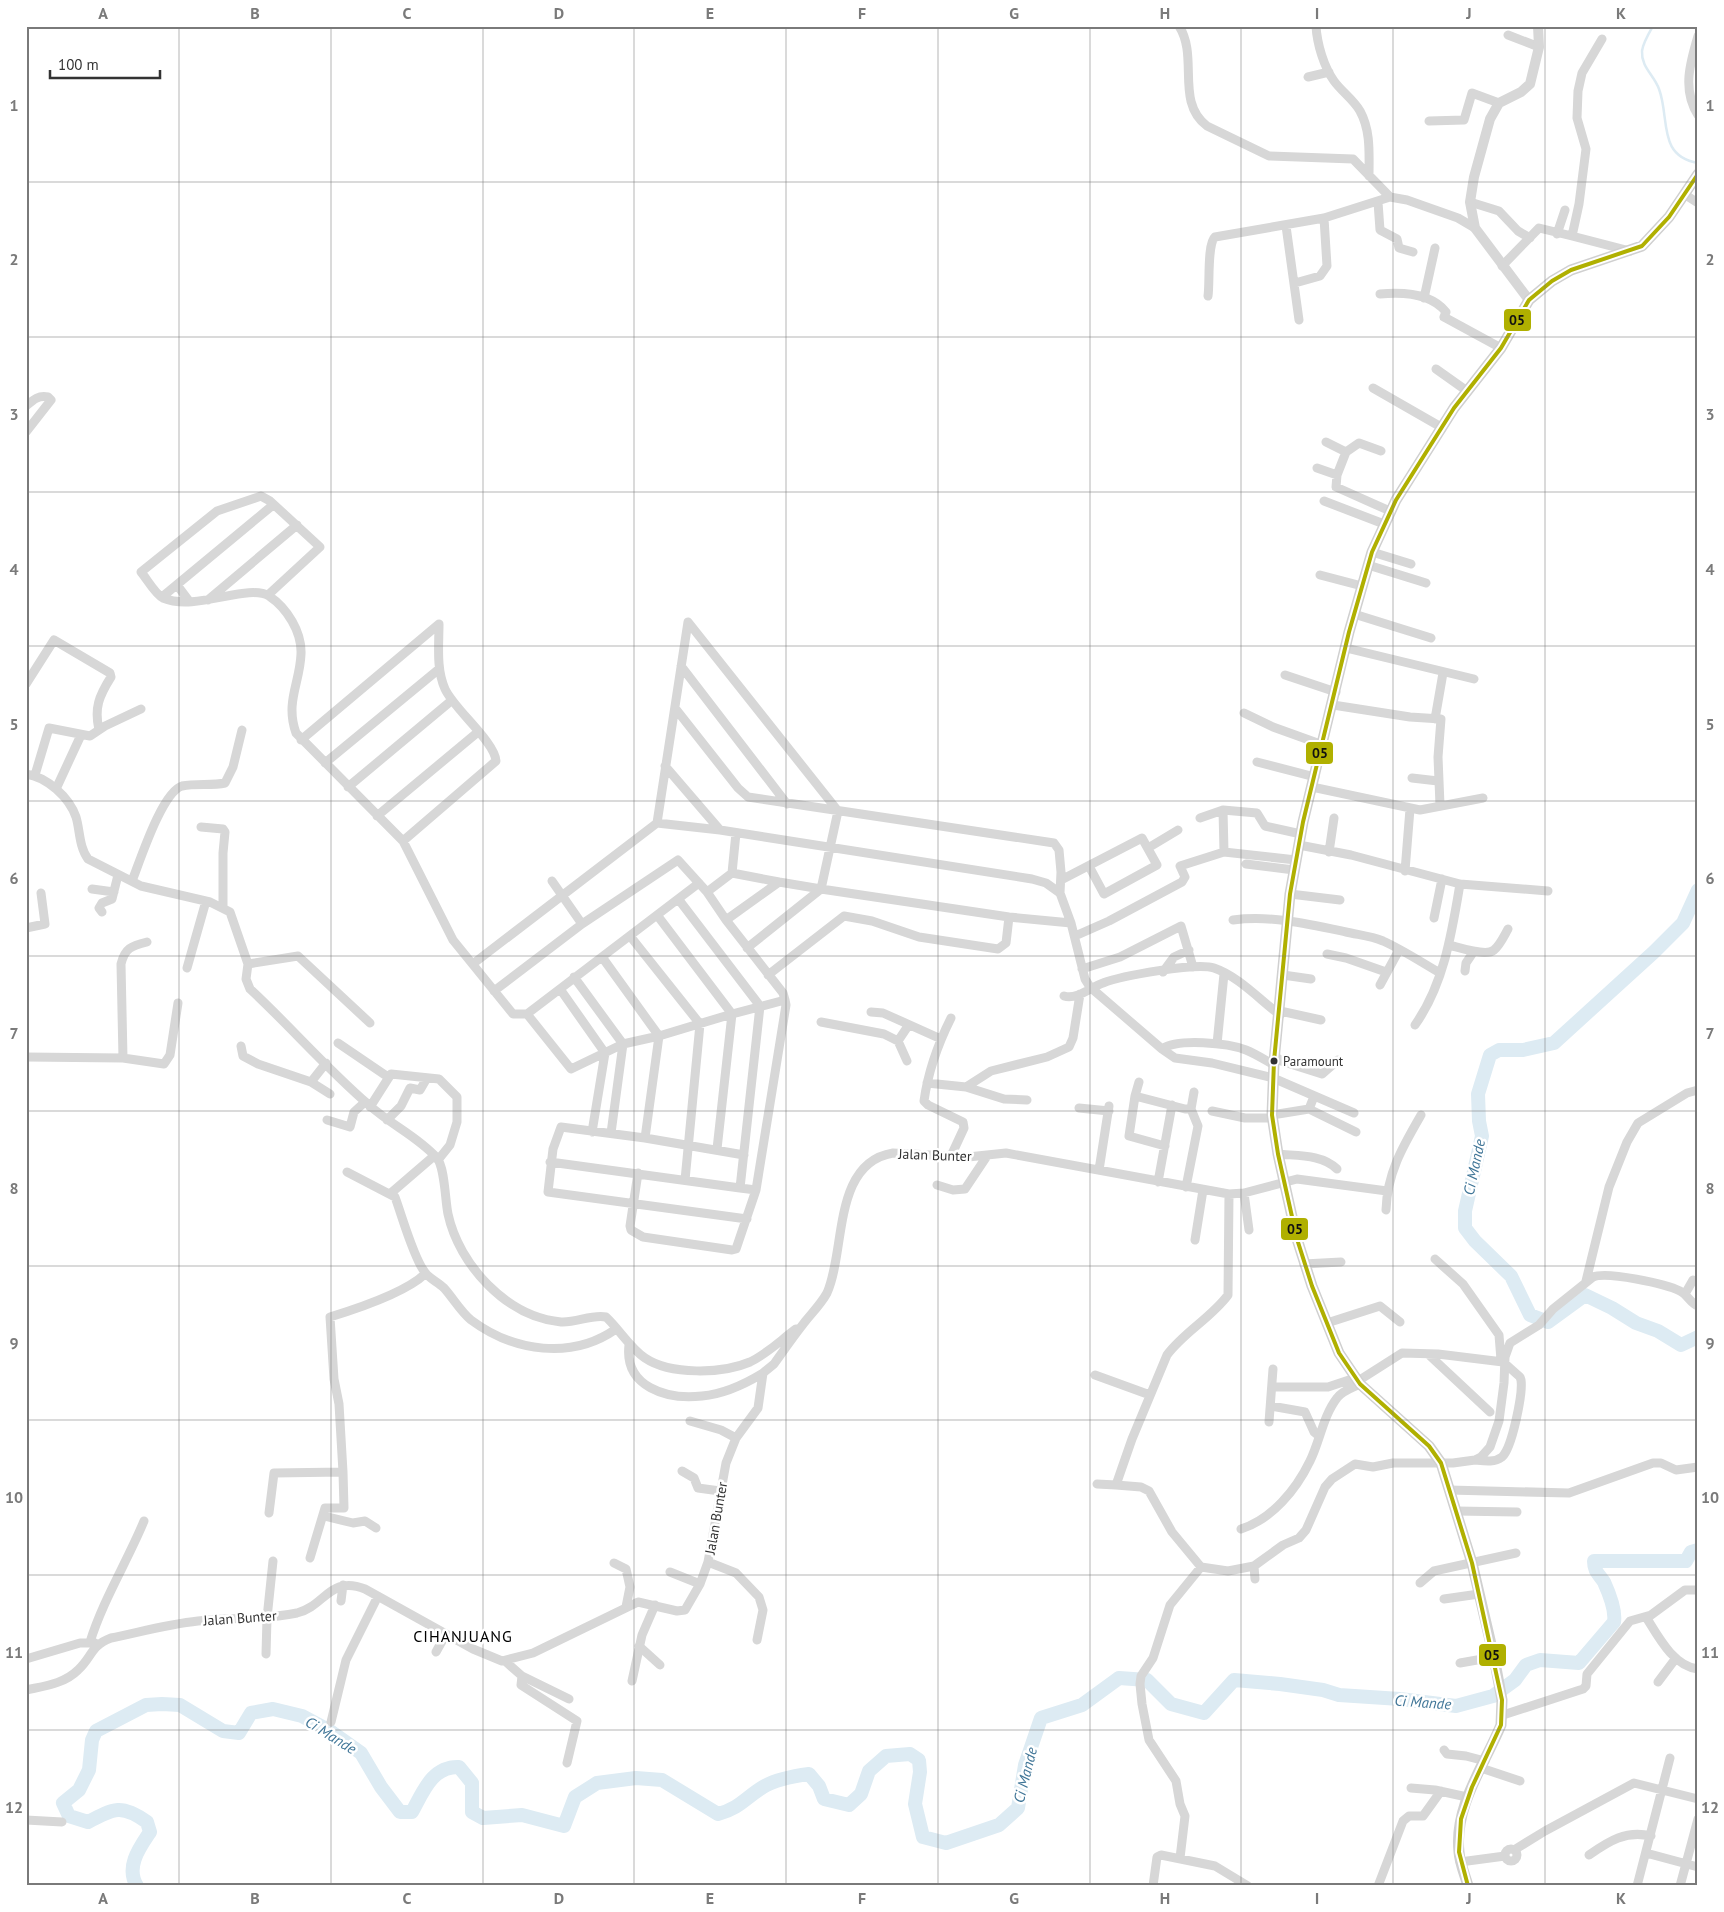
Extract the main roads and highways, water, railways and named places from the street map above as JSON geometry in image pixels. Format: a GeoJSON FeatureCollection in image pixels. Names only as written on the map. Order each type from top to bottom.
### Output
{"type":"FeatureCollection","features":[{"type":"Feature","properties":{"kind":"main road"},"geometry":{"type":"LineString","coordinates":[[1468,1886],[1460,1862],[1459,1827],[1467,1796],[1501,1725],[1503,1715],[1502,1700],[1472,1563],[1440,1463],[1429,1446],[1358,1381],[1340,1353],[1304,1264],[1278,1154],[1272,1117],[1274,1061],[1289,921],[1290,894],[1313,782],[1354,614],[1372,552],[1390,511],[1441,427],[1501,348],[1529,300],[1552,281],[1571,270],[1642,246],[1651,238],[1698,175]]}},
{"type":"Feature","properties":{"kind":"waterway"},"geometry":{"type":"LineString","coordinates":[[1653,26],[1646,38],[1642,57],[1659,89],[1667,134],[1676,153],[1685,159],[1698,163]]}},
{"type":"Feature","properties":{"kind":"waterway","name":"Ci Mande"},"geometry":{"type":"LineString","coordinates":[[1698,890],[1683,923],[1554,1043],[1523,1050],[1499,1050],[1490,1055],[1478,1094],[1479,1121],[1482,1136],[1465,1211],[1465,1228],[1475,1241],[1511,1276],[1530,1315],[1548,1322],[1585,1295],[1612,1308],[1636,1323],[1658,1331],[1681,1345],[1698,1337]]}},
{"type":"Feature","properties":{"kind":"waterway","name":"Ci Mande"},"geometry":{"type":"LineString","coordinates":[[137,1886],[134,1879],[133,1865],[138,1851],[150,1832],[147,1822],[124,1810],[112,1811],[88,1822],[69,1816],[63,1803],[79,1790],[89,1770],[92,1740],[96,1731],[146,1705],[180,1705],[223,1731],[239,1733],[251,1713],[273,1709],[302,1716],[330,1731],[361,1753],[381,1787],[400,1812],[412,1812],[435,1776],[442,1771],[459,1767],[472,1783],[472,1812],[483,1818],[522,1815],[564,1826],[575,1797],[597,1783],[636,1778],[662,1780],[718,1814],[737,1806],[768,1784],[785,1778],[809,1774],[819,1786],[824,1799],[849,1805],[861,1794],[869,1771],[886,1756],[910,1754],[919,1760],[920,1772],[915,1804],[923,1837],[946,1843],[999,1825],[1018,1808],[1025,1765],[1041,1718],[1082,1705],[1119,1678],[1147,1680],[1171,1704],[1204,1713],[1234,1680],[1323,1690],[1339,1695],[1400,1699],[1456,1706],[1493,1696],[1515,1680],[1526,1665],[1540,1660],[1579,1663],[1614,1622],[1614,1612],[1610,1596],[1596,1570],[1594,1561],[1686,1561],[1691,1552],[1698,1550]]}},
{"type":"Feature","properties":{"kind":"place","name":"Paramount"},"geometry":{"type":"Point","coordinates":[1274,1061]}},
{"type":"Feature","properties":{"kind":"district","name":"CIHANJUANG"},"geometry":{"type":"Point","coordinates":[463,1636]}}]}
